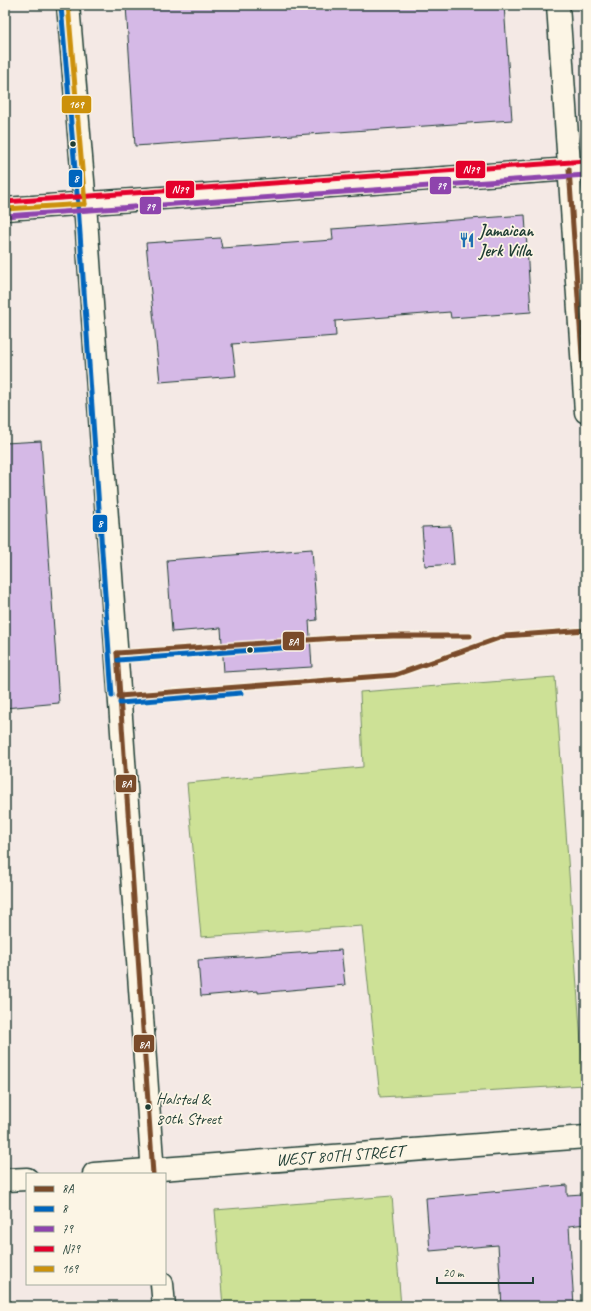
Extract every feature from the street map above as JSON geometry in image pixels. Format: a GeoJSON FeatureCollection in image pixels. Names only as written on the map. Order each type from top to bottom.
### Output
{"type":"FeatureCollection","features":[{"type":"Feature","properties":{"kind":"main road"},"geometry":{"type":"LineString","coordinates":[[68,5],[85,204],[153,1172]]}},
{"type":"Feature","properties":{"kind":"main road"},"geometry":{"type":"LineString","coordinates":[[558,5],[578,168],[586,412]]}},
{"type":"Feature","properties":{"kind":"main road"},"geometry":{"type":"LineString","coordinates":[[5,209],[578,168]]}},
{"type":"Feature","properties":{"kind":"main road","name":"WEST 80TH STREET"},"geometry":{"type":"LineString","coordinates":[[124,1173],[153,1172],[586,1137]]}},
{"type":"Feature","properties":{"kind":"main road"},"geometry":{"type":"LineString","coordinates":[[5,1180],[26,1179]]}},
{"type":"Feature","properties":{"kind":"main road"},"geometry":{"type":"LineString","coordinates":[[162,1285],[164,1306]]}},
{"type":"Feature","properties":{"kind":"green space"},"geometry":{"type":"Polygon","coordinates":[[[555,677],[584,1085],[380,1097],[362,926],[201,937],[187,783],[363,767],[360,692],[555,677]]]}},
{"type":"Feature","properties":{"kind":"green space"},"geometry":{"type":"Polygon","coordinates":[[[392,1196],[401,1306],[223,1306],[215,1210],[392,1196]]]}},
{"type":"Feature","properties":{"kind":"building"},"geometry":{"type":"Polygon","coordinates":[[[126,5],[504,5],[512,120],[135,146],[126,5]]]}},
{"type":"Feature","properties":{"kind":"building"},"geometry":{"type":"Polygon","coordinates":[[[525,215],[531,312],[451,318],[450,312],[335,321],[336,336],[232,344],[236,376],[160,382],[146,243],[220,238],[222,248],[333,240],[332,229],[525,215]]]}},
{"type":"Feature","properties":{"kind":"building"},"geometry":{"type":"Polygon","coordinates":[[[41,441],[59,703],[5,708],[5,443],[41,441]]]}},
{"type":"Feature","properties":{"kind":"building"},"geometry":{"type":"Polygon","coordinates":[[[451,526],[454,564],[425,566],[422,527],[451,526]]]}},
{"type":"Feature","properties":{"kind":"building"},"geometry":{"type":"Polygon","coordinates":[[[312,549],[317,620],[309,621],[312,667],[224,672],[221,628],[172,632],[167,560],[312,549]]]}},
{"type":"Feature","properties":{"kind":"building"},"geometry":{"type":"Polygon","coordinates":[[[341,950],[345,985],[258,993],[258,991],[201,996],[198,960],[341,950]]]}},
{"type":"Feature","properties":{"kind":"building"},"geometry":{"type":"Polygon","coordinates":[[[567,1185],[567,1195],[583,1194],[585,1224],[569,1226],[574,1306],[502,1306],[498,1245],[430,1251],[426,1198],[567,1185]]]}},
{"type":"Feature","properties":{"kind":"transit line","name":"169"},"geometry":{"type":"LineString","coordinates":[[68,5],[85,204]]}},
{"type":"Feature","properties":{"kind":"transit line","name":"8"},"geometry":{"type":"LineString","coordinates":[[61,6],[78,205],[112,696]]}},
{"type":"Feature","properties":{"kind":"transit line","name":"N79"},"geometry":{"type":"LineString","coordinates":[[5,202],[586,161]]}},
{"type":"Feature","properties":{"kind":"transit line","name":"8A"},"geometry":{"type":"LineString","coordinates":[[569,169],[586,412]]}},
{"type":"Feature","properties":{"kind":"transit line","name":"79"},"geometry":{"type":"LineString","coordinates":[[5,216],[586,175]]}},
{"type":"Feature","properties":{"kind":"transit line","name":"169"},"geometry":{"type":"LineString","coordinates":[[5,209],[85,204]]}},
{"type":"Feature","properties":{"kind":"transit line","name":"8A"},"geometry":{"type":"LineString","coordinates":[[119,696],[395,675],[505,636],[586,630]]}},
{"type":"Feature","properties":{"kind":"transit line","name":"8A"},"geometry":{"type":"LineString","coordinates":[[117,653],[336,638],[470,636]]}},
{"type":"Feature","properties":{"kind":"transit line","name":"8"},"geometry":{"type":"LineString","coordinates":[[118,660],[295,647]]}},
{"type":"Feature","properties":{"kind":"transit line","name":"8A"},"geometry":{"type":"LineString","coordinates":[[117,653],[153,1173]]}},
{"type":"Feature","properties":{"kind":"transit line","name":"8"},"geometry":{"type":"LineString","coordinates":[[120,703],[241,693]]}},
{"type":"Feature","properties":{"kind":"place","name":"Jamaican Jerk Villa"},"geometry":{"type":"Point","coordinates":[467,240]}},
{"type":"Feature","properties":{"kind":"place","name":"Halsted & 80th Street"},"geometry":{"type":"Point","coordinates":[148,1107]}}]}
